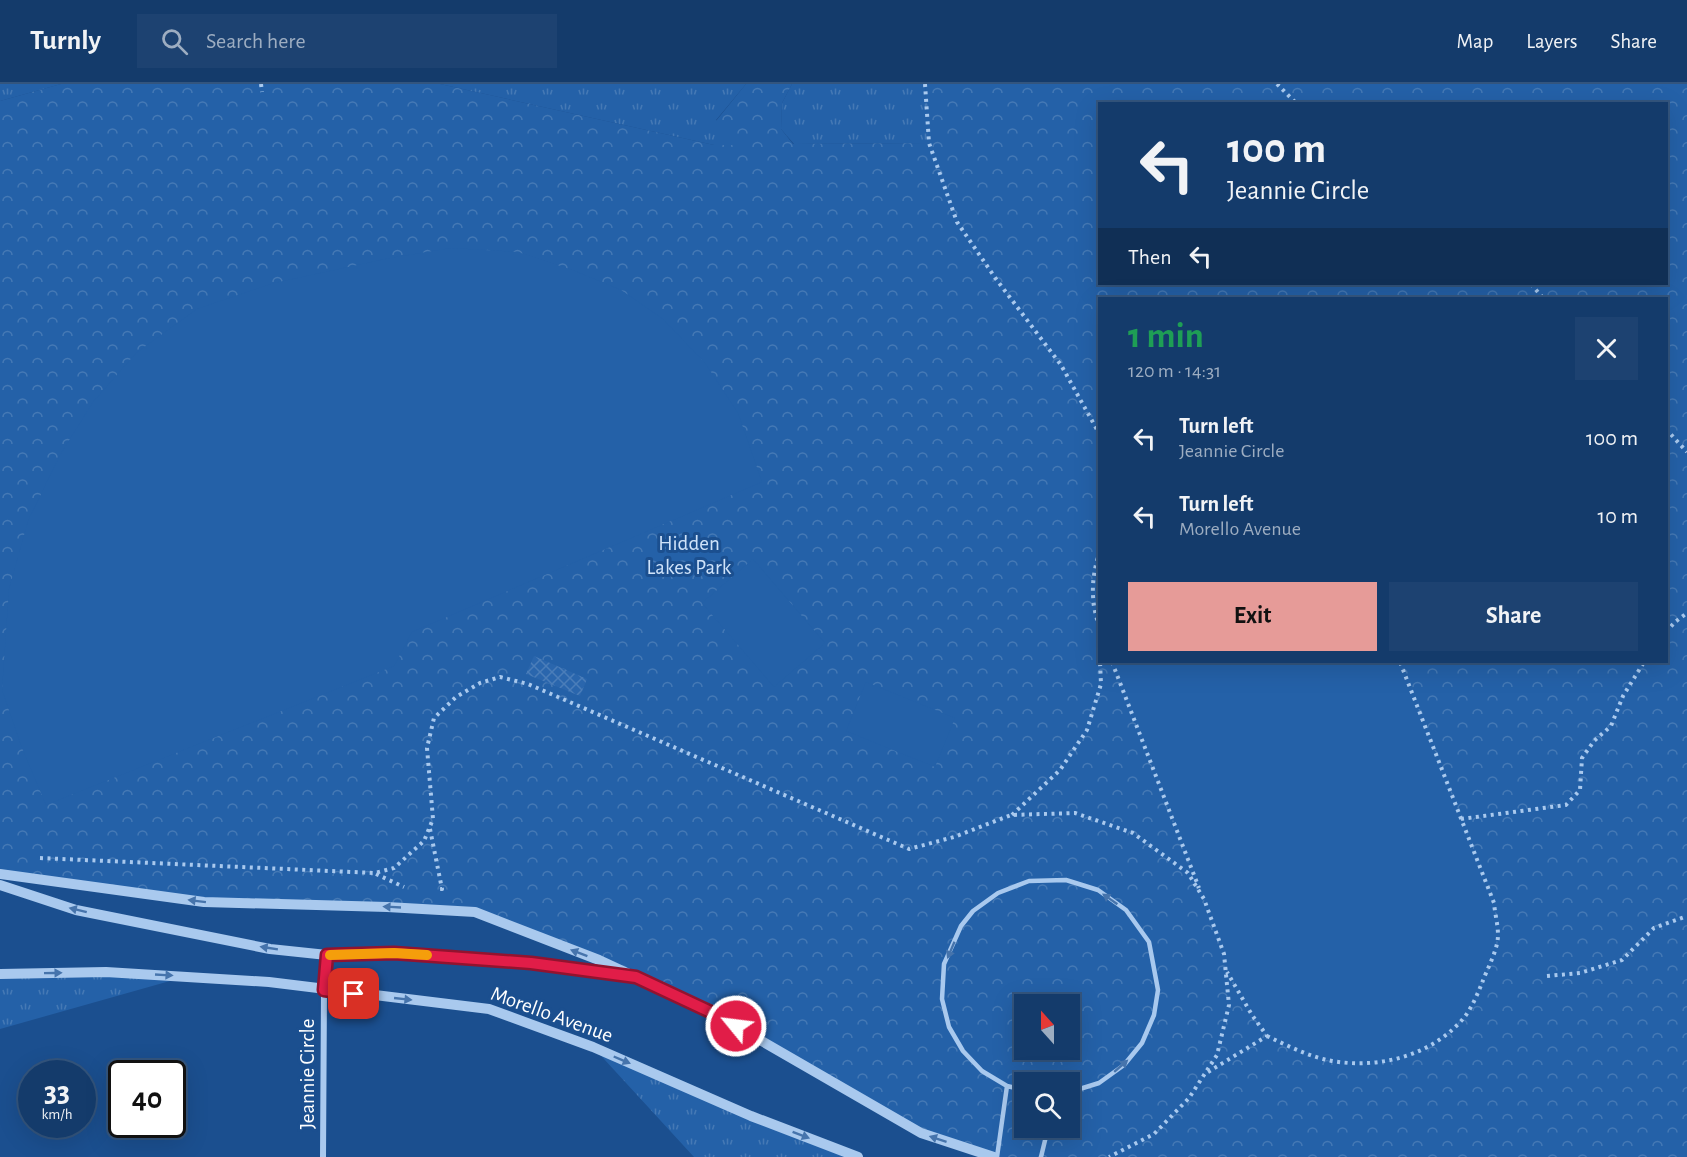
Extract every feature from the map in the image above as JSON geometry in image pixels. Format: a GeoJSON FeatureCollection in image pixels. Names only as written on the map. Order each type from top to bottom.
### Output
{"type":"FeatureCollection","features":[{"type":"Feature","properties":{"kind":"street","name":"Morello Avenue"},"geometry":{"type":"LineString","coordinates":[[0,874],[204,902],[475,912],[599,960],[715,1014],[921,1133],[995,1157]]}},
{"type":"Feature","properties":{"kind":"street","name":"Morello Avenue"},"geometry":{"type":"LineString","coordinates":[[0,885],[76,910],[270,949],[327,955],[394,953],[531,963],[636,977]]}},
{"type":"Feature","properties":{"kind":"street","name":"Jeannie Circle"},"geometry":{"type":"LineString","coordinates":[[323,1157],[324,990],[327,955]]}},
{"type":"Feature","properties":{"kind":"street","name":"Morello Avenue"},"geometry":{"type":"LineString","coordinates":[[0,974],[106,972],[269,982],[489,1009],[593,1047],[751,1116],[858,1157]]}},
{"type":"Feature","properties":{"kind":"lane"},"geometry":{"type":"LineString","coordinates":[[1014,1088],[982,1071],[963,1051],[949,1027],[942,999],[945,964],[961,926],[973,911],[998,892],[1029,881],[1066,880],[1098,890],[1126,910],[1149,942],[1158,990],[1154,1015],[1142,1043],[1124,1065],[1099,1083],[1080,1090]]}},
{"type":"Feature","properties":{"kind":"lane"},"geometry":{"type":"LineString","coordinates":[[995,1157],[1007,1086]]}},
{"type":"Feature","properties":{"kind":"lane"},"geometry":{"type":"LineString","coordinates":[[1041,1157],[1046,1138]]}},
{"type":"Feature","properties":{"kind":"path"},"geometry":{"type":"LineString","coordinates":[[261,84],[262,92]]}},
{"type":"Feature","properties":{"kind":"path"},"geometry":{"type":"LineString","coordinates":[[924,84],[929,143],[957,222],[996,279],[1061,364],[1098,431]]}},
{"type":"Feature","properties":{"kind":"path"},"geometry":{"type":"LineString","coordinates":[[1277,84],[1295,102]]}},
{"type":"Feature","properties":{"kind":"path"},"geometry":{"type":"LineString","coordinates":[[1532,285],[1543,297]]}},
{"type":"Feature","properties":{"kind":"path"},"geometry":{"type":"LineString","coordinates":[[1668,431],[1687,452]]}},
{"type":"Feature","properties":{"kind":"path"},"geometry":{"type":"LineString","coordinates":[[1098,556],[1094,567],[1092,597],[1098,622]]}},
{"type":"Feature","properties":{"kind":"path"},"geometry":{"type":"LineString","coordinates":[[1668,630],[1687,613]]}},
{"type":"Feature","properties":{"kind":"path"},"geometry":{"type":"LineString","coordinates":[[1011,815],[1060,770],[1087,730],[1101,684],[1100,663]]}},
{"type":"Feature","properties":{"kind":"path"},"geometry":{"type":"LineString","coordinates":[[1109,1157],[1154,1134],[1189,1098],[1217,1055],[1229,1005],[1224,954],[1112,663]]}},
{"type":"Feature","properties":{"kind":"path"},"geometry":{"type":"LineString","coordinates":[[1225,968],[1267,1036],[1287,1046],[1330,1061],[1357,1064],[1386,1062],[1415,1053],[1443,1038],[1463,1018],[1477,993],[1498,937],[1494,903],[1400,663]]}},
{"type":"Feature","properties":{"kind":"path"},"geometry":{"type":"LineString","coordinates":[[1461,819],[1566,805],[1580,790],[1582,758],[1594,741],[1611,726],[1623,696],[1643,663]]}},
{"type":"Feature","properties":{"kind":"path"},"geometry":{"type":"LineString","coordinates":[[35,858],[375,873],[394,868],[424,842],[433,819],[427,748],[434,718],[456,697],[480,683],[500,676],[528,684],[909,849],[954,837],[1011,815],[1075,813],[1133,833],[1188,873],[1203,899]]}},
{"type":"Feature","properties":{"kind":"path"},"geometry":{"type":"LineString","coordinates":[[430,828],[442,889],[433,888]]}},
{"type":"Feature","properties":{"kind":"path"},"geometry":{"type":"LineString","coordinates":[[375,873],[403,887],[413,888]]}},
{"type":"Feature","properties":{"kind":"path"},"geometry":{"type":"LineString","coordinates":[[1546,976],[1580,973],[1622,960],[1654,928],[1687,916]]}},
{"type":"Feature","properties":{"kind":"path"},"geometry":{"type":"LineString","coordinates":[[1205,1074],[1267,1036]]}},
{"type":"Feature","properties":{"kind":"green space"},"geometry":{"type":"Polygon","coordinates":[[[0,84],[61,84],[0,101],[0,84]]]}},
{"type":"Feature","properties":{"kind":"green space","name":"Hidden Lakes Park"},"geometry":{"type":"Polygon","coordinates":[[[61,84],[440,84],[714,145],[741,145],[716,121],[746,84],[792,84],[782,103],[781,129],[793,144],[928,143],[925,84],[1687,84],[1687,1157],[994,1157],[921,1133],[715,1014],[475,912],[204,902],[0,874],[0,101],[61,84]]]}},
{"type":"Feature","properties":{"kind":"green space"},"geometry":{"type":"Polygon","coordinates":[[[440,84],[746,84],[716,120],[742,145],[714,145],[440,84]]]}},
{"type":"Feature","properties":{"kind":"green space"},"geometry":{"type":"Polygon","coordinates":[[[792,84],[925,84],[929,143],[794,144],[781,129],[782,103],[792,84]]]}},
{"type":"Feature","properties":{"kind":"green space"},"geometry":{"type":"Polygon","coordinates":[[[451,248],[518,252],[575,271],[621,290],[663,319],[705,363],[738,413],[762,482],[412,632],[394,666],[46,805],[22,748],[2,690],[9,589],[28,521],[60,455],[93,402],[136,353],[197,309],[274,283],[390,258],[451,248]]]}},
{"type":"Feature","properties":{"kind":"green space"},"geometry":{"type":"Polygon","coordinates":[[[1098,555],[1098,624],[1094,609],[1094,570],[1098,555]]]}},
{"type":"Feature","properties":{"kind":"green space"},"geometry":{"type":"Polygon","coordinates":[[[753,559],[825,643],[774,687],[702,603],[753,559]]]}},
{"type":"Feature","properties":{"kind":"green space"},"geometry":{"type":"Polygon","coordinates":[[[1112,663],[1400,663],[1494,903],[1498,937],[1477,993],[1463,1018],[1443,1038],[1415,1053],[1386,1062],[1357,1064],[1330,1061],[1267,1036],[1234,983],[1112,663]]]}},
{"type":"Feature","properties":{"kind":"green space"},"geometry":{"type":"Polygon","coordinates":[[[866,682],[955,718],[935,767],[846,731],[866,682]]]}},
{"type":"Feature","properties":{"kind":"green space"},"geometry":{"type":"Polygon","coordinates":[[[0,974],[184,977],[0,1029],[0,974]]]}},
{"type":"Feature","properties":{"kind":"green space"},"geometry":{"type":"Polygon","coordinates":[[[593,1047],[858,1157],[694,1157],[593,1047]]]}},
{"type":"Feature","properties":{"kind":"building"},"geometry":{"type":"Polygon","coordinates":[[[534,656],[587,679],[580,696],[526,674],[534,656]]]}},
{"type":"Feature","properties":{"kind":"slow traffic"},"geometry":{"type":"LineString","coordinates":[[330,955],[394,953],[427,955]]}},
{"type":"Feature","properties":{"kind":"route"},"geometry":{"type":"LineString","coordinates":[[354,994],[324,990],[327,955],[394,953],[531,963],[636,977],[736,1026]]}}]}
